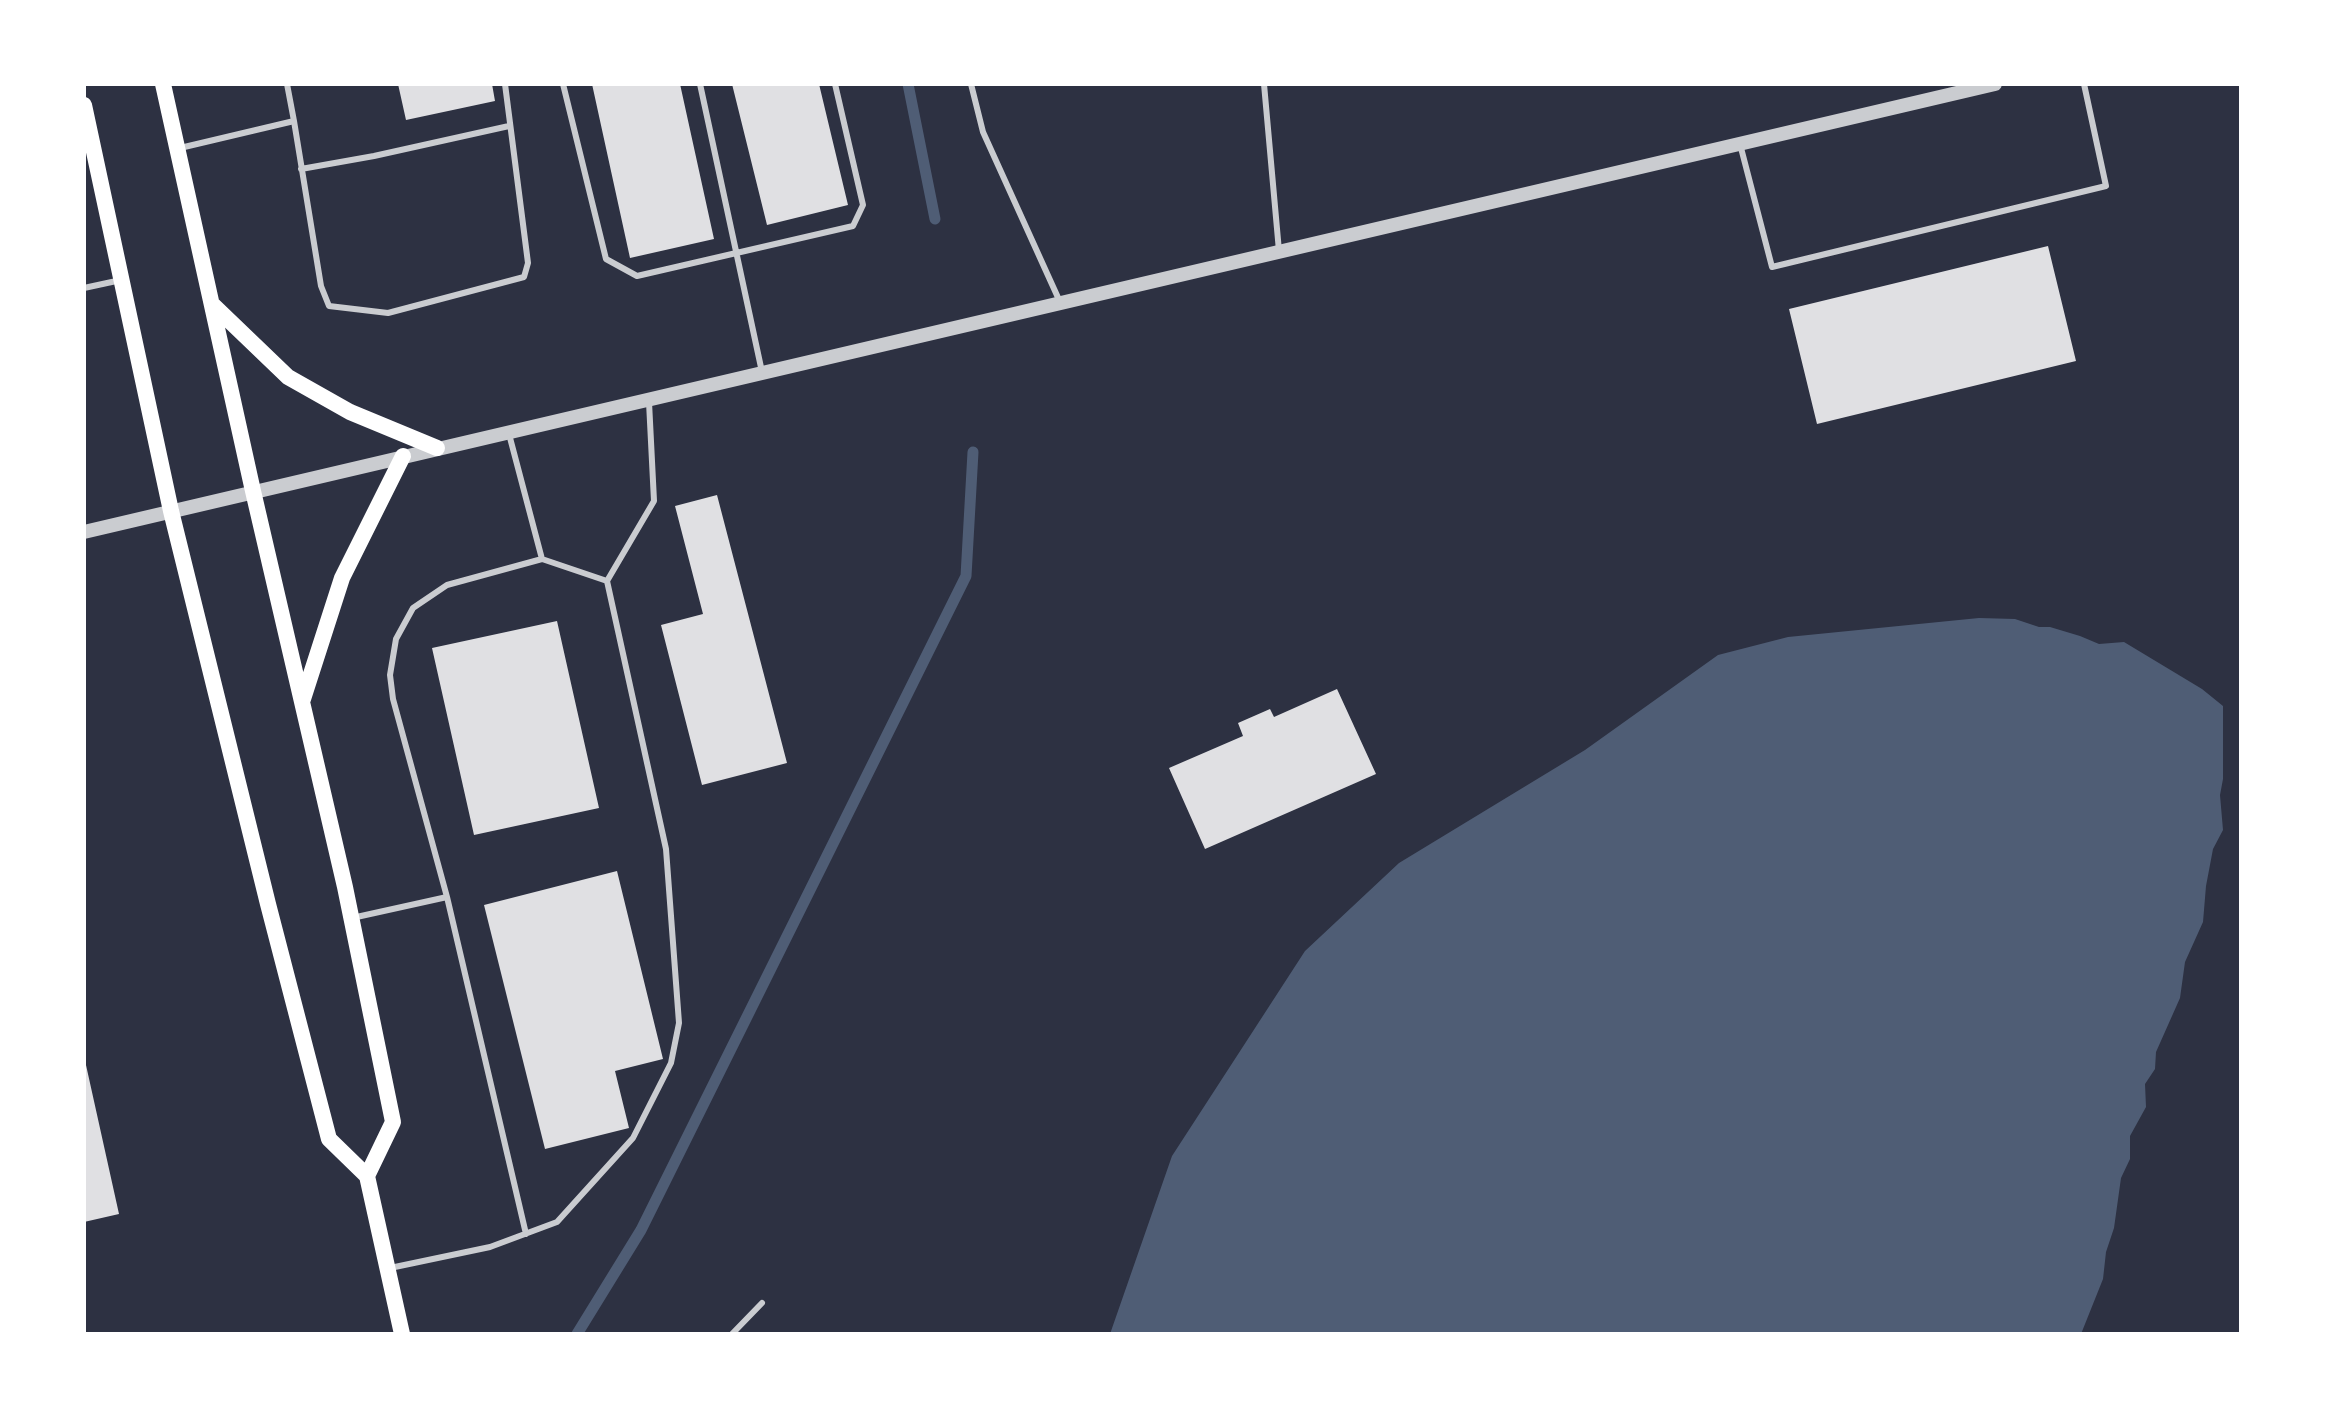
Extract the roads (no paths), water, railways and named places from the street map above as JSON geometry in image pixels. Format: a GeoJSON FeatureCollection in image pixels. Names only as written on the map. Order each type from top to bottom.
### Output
{"type":"FeatureCollection","features":[{"type":"Feature","properties":{"kind":"main road"},"geometry":{"type":"LineString","coordinates":[[163,84],[352,918],[393,1122],[367,1176]]}},
{"type":"Feature","properties":{"kind":"main road"},"geometry":{"type":"LineString","coordinates":[[84,105],[89,157],[121,280],[171,511],[268,904],[329,1139],[367,1176],[402,1334]]}},
{"type":"Feature","properties":{"kind":"main road"},"geometry":{"type":"LineString","coordinates":[[212,303],[288,377],[350,412],[437,448]]}},
{"type":"Feature","properties":{"kind":"main road"},"geometry":{"type":"LineString","coordinates":[[303,700],[342,578],[403,456]]}},
{"type":"Feature","properties":{"kind":"street"},"geometry":{"type":"LineString","coordinates":[[84,532],[1995,84]]}},
{"type":"Feature","properties":{"kind":"lane"},"geometry":{"type":"LineString","coordinates":[[287,84],[321,286],[329,306],[388,313],[524,277],[528,263],[505,84]]}},
{"type":"Feature","properties":{"kind":"lane"},"geometry":{"type":"LineString","coordinates":[[563,84],[606,259],[637,276],[853,226],[863,205],[835,84]]}},
{"type":"Feature","properties":{"kind":"lane"},"geometry":{"type":"LineString","coordinates":[[700,84],[762,372]]}},
{"type":"Feature","properties":{"kind":"lane"},"geometry":{"type":"LineString","coordinates":[[971,84],[983,132],[1060,302]]}},
{"type":"Feature","properties":{"kind":"lane"},"geometry":{"type":"LineString","coordinates":[[1264,84],[1279,251]]}},
{"type":"Feature","properties":{"kind":"lane"},"geometry":{"type":"LineString","coordinates":[[1740,144],[1772,267],[2106,186],[2084,84]]}},
{"type":"Feature","properties":{"kind":"lane"},"geometry":{"type":"LineString","coordinates":[[177,149],[294,121]]}},
{"type":"Feature","properties":{"kind":"lane"},"geometry":{"type":"LineString","coordinates":[[301,169],[509,126]]}},
{"type":"Feature","properties":{"kind":"lane"},"geometry":{"type":"LineString","coordinates":[[84,288],[121,280]]}},
{"type":"Feature","properties":{"kind":"lane"},"geometry":{"type":"LineString","coordinates":[[387,1268],[490,1247],[557,1222],[633,1138],[671,1063],[679,1023],[666,849],[607,581],[654,501],[649,399]]}},
{"type":"Feature","properties":{"kind":"lane"},"geometry":{"type":"LineString","coordinates":[[508,431],[542,559]]}},
{"type":"Feature","properties":{"kind":"lane"},"geometry":{"type":"LineString","coordinates":[[526,1234],[447,897],[393,699],[390,675],[396,639],[413,608],[447,585],[542,559],[607,581]]}},
{"type":"Feature","properties":{"kind":"lane"},"geometry":{"type":"LineString","coordinates":[[352,918],[447,897]]}},
{"type":"Feature","properties":{"kind":"lane"},"geometry":{"type":"LineString","coordinates":[[732,1334],[762,1303]]}},
{"type":"Feature","properties":{"kind":"water"},"geometry":{"type":"Polygon","coordinates":[[[1979,618],[2015,619],[2099,644],[2124,642],[2202,689],[2223,706],[2223,779],[2220,795],[2223,830],[2213,849],[2203,922],[2185,962],[2180,998],[2156,1052],[2155,1069],[2145,1084],[2146,1107],[2130,1136],[2130,1159],[2121,1178],[2103,1279],[2081,1334],[1110,1334],[1172,1156],[1305,951],[1399,863],[1585,750],[1718,655],[1788,637],[1979,618]]]}},
{"type":"Feature","properties":{"kind":"waterway"},"geometry":{"type":"LineString","coordinates":[[908,84],[935,219]]}},
{"type":"Feature","properties":{"kind":"waterway"},"geometry":{"type":"LineString","coordinates":[[577,1334],[641,1230],[966,576],[973,452]]}}]}
